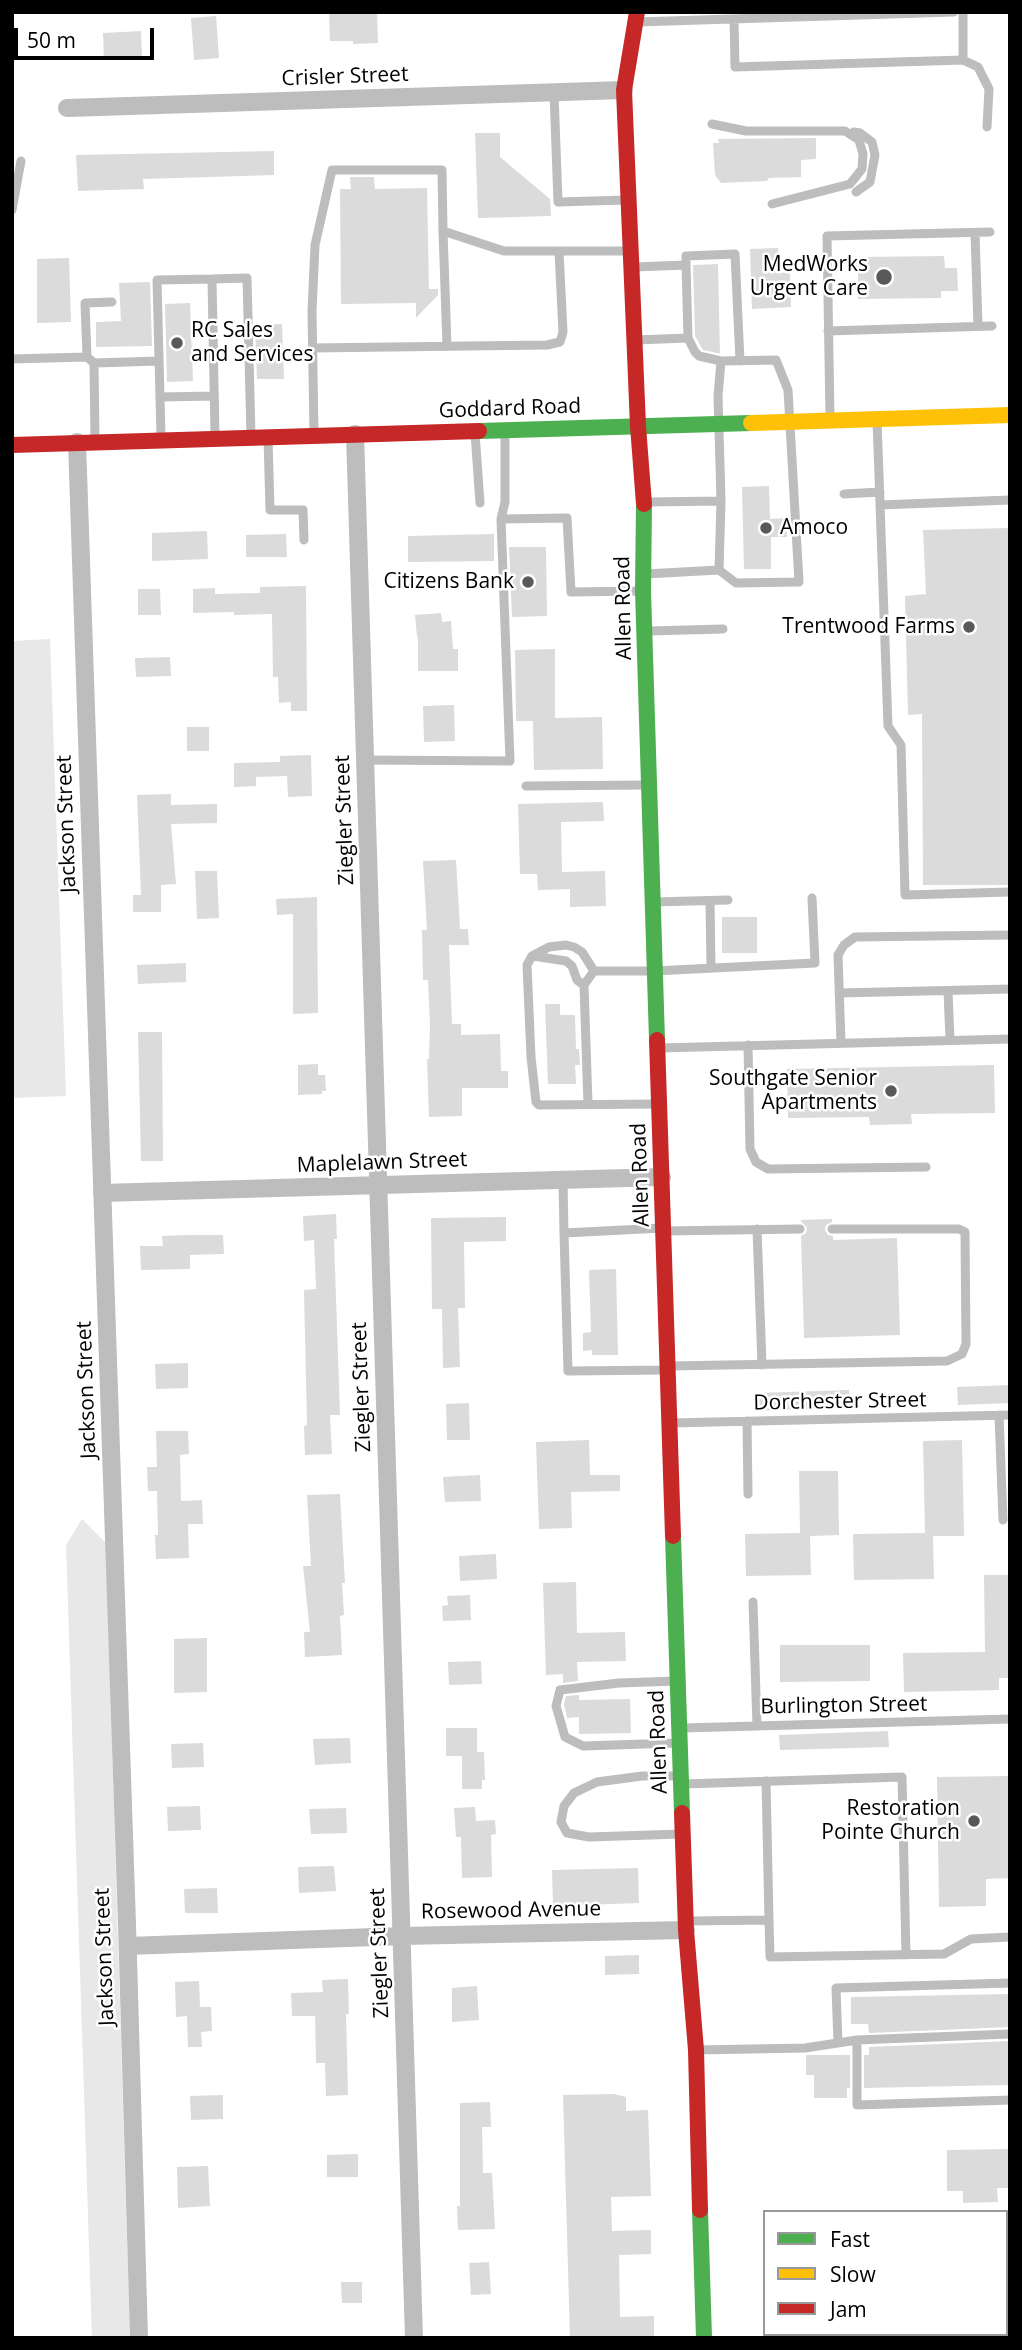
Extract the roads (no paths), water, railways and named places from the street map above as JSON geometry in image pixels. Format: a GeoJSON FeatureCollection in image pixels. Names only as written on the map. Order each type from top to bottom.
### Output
{"type":"FeatureCollection","features":[{"type":"Feature","properties":{"kind":"main road","name":"Allen Road"},"geometry":{"type":"LineString","coordinates":[[632,15],[624,90],[638,426],[644,502],[643,592],[651,902],[686,1926],[696,2050],[704,2338]]}},
{"type":"Feature","properties":{"kind":"main road","name":"Goddard Road"},"geometry":{"type":"LineString","coordinates":[[12,445],[1010,415]]}},
{"type":"Feature","properties":{"kind":"street","name":"Crisler Street"},"geometry":{"type":"LineString","coordinates":[[67,108],[624,90]]}},
{"type":"Feature","properties":{"kind":"street","name":"Ziegler Street"},"geometry":{"type":"LineString","coordinates":[[355,434],[414,2338]]}},
{"type":"Feature","properties":{"kind":"street","name":"Jackson Street"},"geometry":{"type":"LineString","coordinates":[[86,441],[102,1193],[139,2338]]}},
{"type":"Feature","properties":{"kind":"street","name":"Maplelawn Street"},"geometry":{"type":"LineString","coordinates":[[102,1193],[662,1177]]}},
{"type":"Feature","properties":{"kind":"street","name":"Rosewood Avenue"},"geometry":{"type":"LineString","coordinates":[[128,1946],[686,1926]]}},
{"type":"Feature","properties":{"kind":"lane"},"geometry":{"type":"LineString","coordinates":[[632,15],[734,19],[802,14],[954,12]]}},
{"type":"Feature","properties":{"kind":"lane"},"geometry":{"type":"LineString","coordinates":[[963,12],[963,60]]}},
{"type":"Feature","properties":{"kind":"lane"},"geometry":{"type":"LineString","coordinates":[[734,19],[735,67],[963,60],[978,67],[989,89],[988,127]]}},
{"type":"Feature","properties":{"kind":"lane"},"geometry":{"type":"LineString","coordinates":[[554,93],[558,202],[628,200]]}},
{"type":"Feature","properties":{"kind":"lane"},"geometry":{"type":"LineString","coordinates":[[712,124],[746,131],[860,133],[872,142],[874,155],[870,182],[856,192]]}},
{"type":"Feature","properties":{"kind":"lane"},"geometry":{"type":"LineString","coordinates":[[772,204],[850,184],[862,169],[863,154],[859,140],[845,131]]}},
{"type":"Feature","properties":{"kind":"lane"},"geometry":{"type":"LineString","coordinates":[[12,210],[21,161]]}},
{"type":"Feature","properties":{"kind":"lane"},"geometry":{"type":"LineString","coordinates":[[314,435],[312,348],[315,245],[332,170],[442,170],[447,346]]}},
{"type":"Feature","properties":{"kind":"lane"},"geometry":{"type":"LineString","coordinates":[[443,231],[504,251],[559,251],[686,265]]}},
{"type":"Feature","properties":{"kind":"lane"},"geometry":{"type":"LineString","coordinates":[[830,420],[827,236],[990,232]]}},
{"type":"Feature","properties":{"kind":"lane"},"geometry":{"type":"LineString","coordinates":[[975,233],[978,327]]}},
{"type":"Feature","properties":{"kind":"lane"},"geometry":{"type":"LineString","coordinates":[[312,348],[547,345],[560,342],[563,332],[559,251]]}},
{"type":"Feature","properties":{"kind":"lane"},"geometry":{"type":"LineString","coordinates":[[643,574],[719,570],[736,583],[799,582],[788,390],[775,360],[740,361],[721,361],[699,356],[695,352],[688,338],[686,256],[735,254],[740,361]]}},
{"type":"Feature","properties":{"kind":"lane"},"geometry":{"type":"LineString","coordinates":[[161,439],[157,280],[247,278],[259,437],[270,510],[303,510],[304,540]]}},
{"type":"Feature","properties":{"kind":"lane"},"geometry":{"type":"LineString","coordinates":[[212,279],[215,438]]}},
{"type":"Feature","properties":{"kind":"lane"},"geometry":{"type":"LineString","coordinates":[[86,441],[90,360],[85,303],[112,302]]}},
{"type":"Feature","properties":{"kind":"lane"},"geometry":{"type":"LineString","coordinates":[[828,331],[992,326]]}},
{"type":"Feature","properties":{"kind":"lane"},"geometry":{"type":"LineString","coordinates":[[634,341],[688,338]]}},
{"type":"Feature","properties":{"kind":"lane"},"geometry":{"type":"LineString","coordinates":[[12,359],[159,361]]}},
{"type":"Feature","properties":{"kind":"lane"},"geometry":{"type":"LineString","coordinates":[[719,570],[721,501],[718,396],[721,361]]}},
{"type":"Feature","properties":{"kind":"lane"},"geometry":{"type":"LineString","coordinates":[[160,397],[214,396]]}},
{"type":"Feature","properties":{"kind":"lane"},"geometry":{"type":"LineString","coordinates":[[877,419],[888,726],[901,745],[905,895],[1010,892]]}},
{"type":"Feature","properties":{"kind":"lane"},"geometry":{"type":"LineString","coordinates":[[365,760],[510,761],[501,519],[505,502],[505,430]]}},
{"type":"Feature","properties":{"kind":"lane"},"geometry":{"type":"LineString","coordinates":[[475,431],[480,503]]}},
{"type":"Feature","properties":{"kind":"lane"},"geometry":{"type":"LineString","coordinates":[[845,494],[880,492]]}},
{"type":"Feature","properties":{"kind":"lane"},"geometry":{"type":"LineString","coordinates":[[880,505],[1010,500]]}},
{"type":"Feature","properties":{"kind":"lane"},"geometry":{"type":"LineString","coordinates":[[644,502],[721,501]]}},
{"type":"Feature","properties":{"kind":"lane"},"geometry":{"type":"LineString","coordinates":[[501,519],[568,518],[571,592],[643,592]]}},
{"type":"Feature","properties":{"kind":"lane"},"geometry":{"type":"LineString","coordinates":[[644,631],[723,629]]}},
{"type":"Feature","properties":{"kind":"lane"},"geometry":{"type":"LineString","coordinates":[[526,786],[649,785]]}},
{"type":"Feature","properties":{"kind":"lane"},"geometry":{"type":"LineString","coordinates":[[594,971],[654,971],[815,963],[812,898]]}},
{"type":"Feature","properties":{"kind":"lane"},"geometry":{"type":"LineString","coordinates":[[651,902],[728,900]]}},
{"type":"Feature","properties":{"kind":"lane"},"geometry":{"type":"LineString","coordinates":[[710,901],[711,968]]}},
{"type":"Feature","properties":{"kind":"lane"},"geometry":{"type":"LineString","coordinates":[[841,1043],[838,955],[844,944],[855,937],[1010,935]]}},
{"type":"Feature","properties":{"kind":"lane"},"geometry":{"type":"LineString","coordinates":[[594,971],[582,952],[574,947],[549,947],[532,956],[527,965],[535,1098],[539,1105],[659,1104]]}},
{"type":"Feature","properties":{"kind":"lane"},"geometry":{"type":"LineString","coordinates":[[532,956],[566,961],[572,966],[577,980],[584,985]]}},
{"type":"Feature","properties":{"kind":"lane"},"geometry":{"type":"LineString","coordinates":[[588,1104],[584,985],[594,971]]}},
{"type":"Feature","properties":{"kind":"lane"},"geometry":{"type":"LineString","coordinates":[[839,993],[1010,989]]}},
{"type":"Feature","properties":{"kind":"lane"},"geometry":{"type":"LineString","coordinates":[[948,991],[950,1040]]}},
{"type":"Feature","properties":{"kind":"lane"},"geometry":{"type":"LineString","coordinates":[[657,1048],[1010,1039]]}},
{"type":"Feature","properties":{"kind":"lane"},"geometry":{"type":"LineString","coordinates":[[748,1045],[750,1149],[756,1162],[768,1169],[926,1167]]}},
{"type":"Feature","properties":{"kind":"lane"},"geometry":{"type":"LineString","coordinates":[[563,1181],[568,1371],[947,1361],[962,1354],[966,1344],[965,1232],[959,1229],[832,1229]]}},
{"type":"Feature","properties":{"kind":"lane"},"geometry":{"type":"LineString","coordinates":[[757,1229],[762,1366]]}},
{"type":"Feature","properties":{"kind":"lane"},"geometry":{"type":"LineString","coordinates":[[564,1233],[800,1229]]}},
{"type":"Feature","properties":{"kind":"lane"},"geometry":{"type":"LineString","coordinates":[[999,1415],[1003,1520]]}},
{"type":"Feature","properties":{"kind":"lane","name":"Dorchester Street"},"geometry":{"type":"LineString","coordinates":[[670,1423],[1010,1415]]}},
{"type":"Feature","properties":{"kind":"lane"},"geometry":{"type":"LineString","coordinates":[[747,1422],[748,1494]]}},
{"type":"Feature","properties":{"kind":"lane"},"geometry":{"type":"LineString","coordinates":[[753,1602],[757,1726]]}},
{"type":"Feature","properties":{"kind":"lane","name":"Burlington Street"},"geometry":{"type":"LineString","coordinates":[[678,1681],[619,1683],[560,1690],[556,1706],[565,1737],[583,1746],[757,1726],[1010,1719]]}},
{"type":"Feature","properties":{"kind":"lane"},"geometry":{"type":"LineString","coordinates":[[683,1834],[589,1838],[566,1833],[561,1822],[564,1806],[574,1793],[597,1782],[642,1776],[682,1780],[766,1781],[902,1777],[906,1955]]}},
{"type":"Feature","properties":{"kind":"lane"},"geometry":{"type":"LineString","coordinates":[[766,1781],[770,1957],[943,1954],[971,1939],[1010,1937]]}},
{"type":"Feature","properties":{"kind":"lane"},"geometry":{"type":"LineString","coordinates":[[686,1926],[769,1920]]}},
{"type":"Feature","properties":{"kind":"lane"},"geometry":{"type":"LineString","coordinates":[[838,2043],[836,1988],[1010,1983]]}},
{"type":"Feature","properties":{"kind":"lane"},"geometry":{"type":"LineString","coordinates":[[696,2050],[805,2048],[857,2040],[1010,2034]]}},
{"type":"Feature","properties":{"kind":"lane"},"geometry":{"type":"LineString","coordinates":[[857,2040],[857,2105],[1010,2100]]}},
{"type":"Feature","properties":{"kind":"place","name":"MedWorks Urgent Care"},"geometry":{"type":"Point","coordinates":[884,277]}},
{"type":"Feature","properties":{"kind":"place","name":"RC Sales and Services"},"geometry":{"type":"Point","coordinates":[177,343]}},
{"type":"Feature","properties":{"kind":"place","name":"Amoco"},"geometry":{"type":"Point","coordinates":[766,528]}},
{"type":"Feature","properties":{"kind":"place","name":"Citizens Bank"},"geometry":{"type":"Point","coordinates":[528,582]}},
{"type":"Feature","properties":{"kind":"place","name":"Trentwood Farms"},"geometry":{"type":"Point","coordinates":[969,627]}},
{"type":"Feature","properties":{"kind":"place","name":"Southgate Senior Apartments"},"geometry":{"type":"Point","coordinates":[891,1091]}},
{"type":"Feature","properties":{"kind":"place","name":"Restoration Pointe Church"},"geometry":{"type":"Point","coordinates":[974,1821]}}]}
